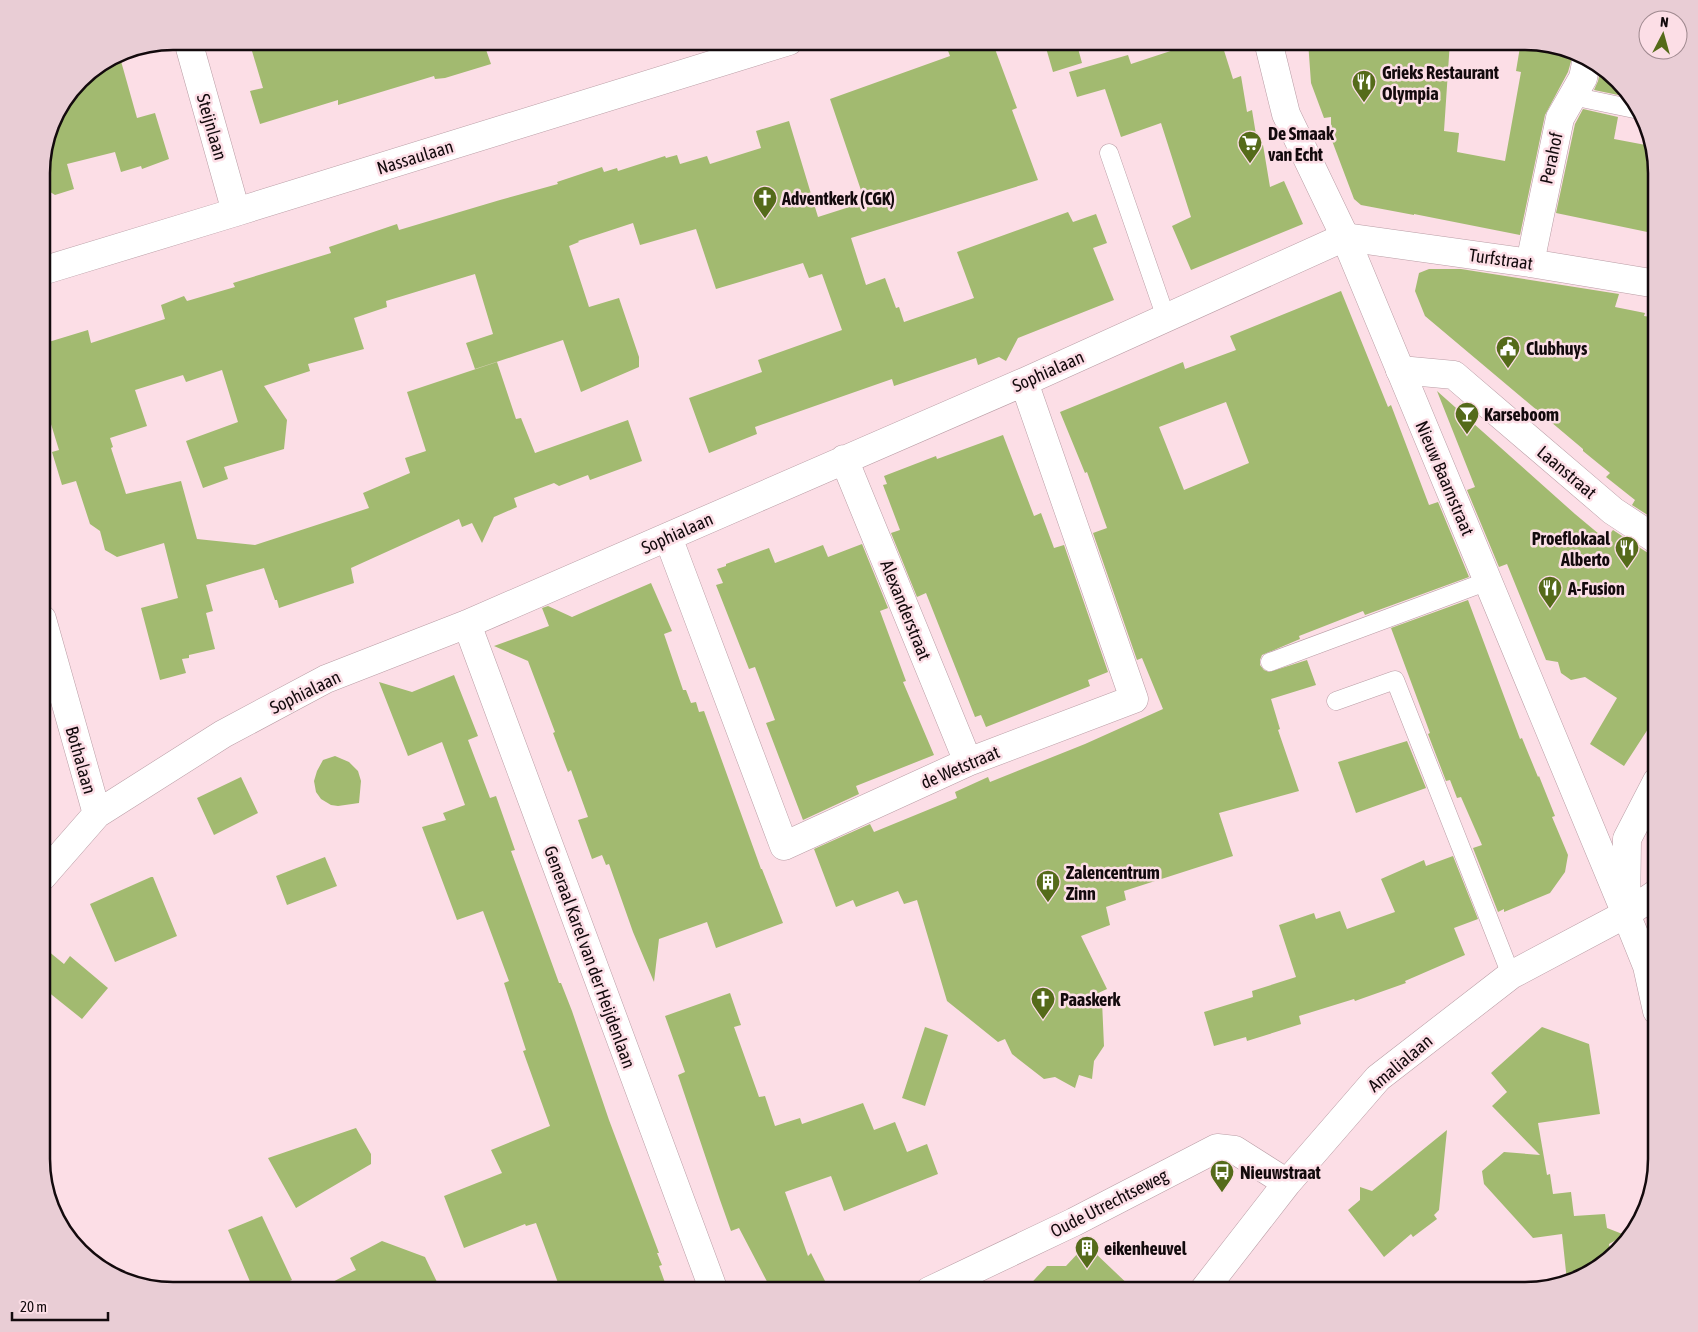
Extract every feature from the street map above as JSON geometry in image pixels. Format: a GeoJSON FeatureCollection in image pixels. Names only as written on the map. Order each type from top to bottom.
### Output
{"type":"FeatureCollection","features":[{"type":"Feature","properties":{"kind":"street","name":"Steijnlaan"},"geometry":{"type":"LineString","coordinates":[[191,50],[236,212]]}},
{"type":"Feature","properties":{"kind":"street","name":"Nassaulaan"},"geometry":{"type":"LineString","coordinates":[[50,269],[236,212],[742,50]]}},
{"type":"Feature","properties":{"kind":"street","name":"Nieuw Baarnstraat"},"geometry":{"type":"LineString","coordinates":[[1270,50],[1286,114],[1345,237],[1626,914],[1648,957]]}},
{"type":"Feature","properties":{"kind":"street","name":"Perahof"},"geometry":{"type":"LineString","coordinates":[[1530,263],[1560,118],[1583,78],[1585,66]]}},
{"type":"Feature","properties":{"kind":"street","name":"Turfstraat"},"geometry":{"type":"LineString","coordinates":[[1345,237],[1530,263],[1648,283]]}},
{"type":"Feature","properties":{"kind":"street","name":"Sophialaan"},"geometry":{"type":"LineString","coordinates":[[50,868],[97,814],[223,734],[326,680],[467,624],[668,537],[1024,382],[1345,237]]}},
{"type":"Feature","properties":{"kind":"street","name":"Laanstraat"},"geometry":{"type":"LineString","coordinates":[[1400,370],[1454,375],[1613,511],[1648,534]]}},
{"type":"Feature","properties":{"kind":"street","name":"de Wetstraat"},"geometry":{"type":"LineString","coordinates":[[668,537],[784,846],[968,762],[1134,700],[1024,382]]}},
{"type":"Feature","properties":{"kind":"street","name":"Alexanderstraat"},"geometry":{"type":"LineString","coordinates":[[844,459],[968,762]]}},
{"type":"Feature","properties":{"kind":"street","name":"Generaal Karel van der Heijdenlaan"},"geometry":{"type":"LineString","coordinates":[[467,624],[711,1282]]}},
{"type":"Feature","properties":{"kind":"street","name":"Bothalaan"},"geometry":{"type":"LineString","coordinates":[[50,647],[97,814]]}},
{"type":"Feature","properties":{"kind":"street"},"geometry":{"type":"LineString","coordinates":[[1626,914],[1627,839],[1648,798]]}},
{"type":"Feature","properties":{"kind":"street","name":"Amalialaan"},"geometry":{"type":"LineString","coordinates":[[1210,1282],[1287,1183],[1378,1078],[1511,975],[1626,914],[1648,899]]}},
{"type":"Feature","properties":{"kind":"street","name":"Oude Utrechtseweg"},"geometry":{"type":"LineString","coordinates":[[948,1282],[1074,1222],[1217,1148],[1235,1150],[1287,1183]]}},
{"type":"Feature","properties":{"kind":"lane"},"geometry":{"type":"LineString","coordinates":[[1572,96],[1629,108]]}},
{"type":"Feature","properties":{"kind":"lane"},"geometry":{"type":"LineString","coordinates":[[1109,153],[1166,318]]}},
{"type":"Feature","properties":{"kind":"lane"},"geometry":{"type":"LineString","coordinates":[[1270,662],[1488,581]]}},
{"type":"Feature","properties":{"kind":"lane"},"geometry":{"type":"LineString","coordinates":[[1336,701],[1395,680],[1511,975]]}},
{"type":"Feature","properties":{"kind":"building"},"geometry":{"type":"Polygon","coordinates":[[[252,50],[486,50],[491,64],[445,78],[435,79],[434,76],[338,105],[338,100],[260,124],[250,91],[263,88],[252,50]]]}},
{"type":"Feature","properties":{"kind":"building"},"geometry":{"type":"Polygon","coordinates":[[[948,50],[995,50],[1017,108],[1012,110],[1038,180],[851,238],[866,285],[885,278],[896,308],[899,307],[904,322],[974,298],[957,252],[1068,212],[1073,222],[1096,214],[1107,243],[1093,248],[1114,300],[1018,338],[1006,361],[999,357],[978,365],[976,358],[894,386],[892,379],[755,427],[757,434],[709,453],[689,398],[762,372],[758,360],[842,330],[822,274],[809,278],[803,263],[716,289],[696,229],[640,245],[633,223],[578,241],[569,246],[589,307],[619,298],[639,357],[639,367],[581,392],[563,340],[475,369],[466,343],[493,334],[475,274],[386,301],[387,307],[354,318],[364,349],[308,364],[310,371],[264,386],[287,420],[284,449],[224,467],[228,479],[203,488],[186,441],[238,422],[222,370],[186,382],[183,375],[135,390],[147,426],[110,438],[113,447],[111,448],[126,494],[181,481],[197,539],[255,545],[369,508],[363,493],[410,473],[405,458],[426,451],[407,392],[497,362],[516,419],[521,418],[535,453],[628,420],[642,461],[590,480],[588,475],[559,486],[554,483],[514,498],[517,507],[494,517],[482,543],[472,523],[462,527],[459,519],[351,568],[354,583],[279,608],[264,568],[206,585],[213,611],[206,613],[215,649],[189,655],[189,658],[182,659],[186,673],[160,680],[141,608],[178,598],[164,543],[117,557],[105,550],[100,531],[90,524],[76,481],[62,485],[52,452],[59,450],[50,421],[50,342],[88,330],[91,343],[165,319],[161,305],[184,296],[187,301],[235,287],[233,283],[331,253],[329,247],[397,224],[399,230],[558,184],[557,182],[602,167],[604,172],[617,168],[618,171],[665,156],[666,158],[677,155],[680,164],[707,156],[710,164],[761,148],[756,131],[789,121],[818,217],[865,202],[830,99],[950,56],[948,50]]]}},
{"type":"Feature","properties":{"kind":"building"},"geometry":{"type":"Polygon","coordinates":[[[1047,50],[1078,50],[1082,63],[1053,72],[1047,50]]]}},
{"type":"Feature","properties":{"kind":"building"},"geometry":{"type":"Polygon","coordinates":[[[1174,50],[1224,50],[1233,79],[1241,76],[1247,112],[1252,110],[1258,147],[1263,145],[1270,187],[1284,181],[1303,224],[1191,270],[1172,226],[1191,217],[1161,123],[1121,137],[1105,89],[1077,97],[1069,72],[1128,55],[1131,64],[1174,50]]]}},
{"type":"Feature","properties":{"kind":"building"},"geometry":{"type":"Polygon","coordinates":[[[1309,50],[1449,50],[1444,131],[1459,133],[1457,152],[1505,161],[1521,72],[1516,71],[1520,50],[1549,52],[1571,60],[1568,72],[1545,115],[1520,235],[1361,205],[1354,199],[1331,138],[1331,117],[1324,118],[1311,83],[1309,50]]]}},
{"type":"Feature","properties":{"kind":"building"},"geometry":{"type":"Polygon","coordinates":[[[121,62],[137,118],[155,113],[169,159],[142,169],[141,166],[121,172],[115,152],[67,164],[74,189],[55,195],[50,192],[50,165],[59,126],[71,105],[86,86],[98,75],[121,62]]]}},
{"type":"Feature","properties":{"kind":"building"},"geometry":{"type":"Polygon","coordinates":[[[1599,75],[1621,96],[1594,90],[1599,75]]]}},
{"type":"Feature","properties":{"kind":"building"},"geometry":{"type":"Polygon","coordinates":[[[1583,109],[1618,117],[1614,139],[1645,145],[1648,165],[1648,232],[1556,213],[1575,124],[1583,109]]]}},
{"type":"Feature","properties":{"kind":"building"},"geometry":{"type":"Polygon","coordinates":[[[1429,269],[1461,269],[1619,294],[1615,307],[1645,313],[1644,316],[1648,317],[1648,515],[1632,505],[1635,500],[1606,477],[1610,473],[1425,316],[1415,291],[1419,273],[1429,269]]]}},
{"type":"Feature","properties":{"kind":"building"},"geometry":{"type":"Polygon","coordinates":[[[1341,291],[1388,407],[1391,405],[1429,505],[1438,502],[1469,577],[1365,615],[1363,611],[1299,636],[1300,639],[1262,655],[1260,665],[1269,672],[1307,660],[1316,685],[1271,699],[1280,729],[1278,730],[1299,791],[1219,813],[1233,856],[1124,891],[1126,900],[1106,907],[1110,925],[1081,936],[1107,989],[1096,994],[1102,1001],[1104,1046],[1094,1061],[1092,1079],[1079,1075],[1075,1088],[1055,1077],[1044,1079],[1012,1054],[1005,1039],[998,1042],[947,1001],[917,900],[904,904],[898,891],[856,907],[853,900],[836,907],[814,849],[870,824],[874,832],[957,798],[955,792],[988,777],[990,782],[1085,744],[1163,709],[1142,658],[1137,660],[1093,533],[1107,528],[1087,472],[1085,473],[1060,412],[1183,362],[1185,369],[1236,350],[1230,336],[1341,291]],[[1226,402],[1159,427],[1184,490],[1249,463],[1226,402]]]}},
{"type":"Feature","properties":{"kind":"building"},"geometry":{"type":"Polygon","coordinates":[[[1437,391],[1605,539],[1613,530],[1648,553],[1648,729],[1624,766],[1590,744],[1617,698],[1585,677],[1571,680],[1561,673],[1558,662],[1546,660],[1507,564],[1499,567],[1467,490],[1475,487],[1437,391]]]}},
{"type":"Feature","properties":{"kind":"building"},"geometry":{"type":"Polygon","coordinates":[[[1003,435],[1034,516],[1041,513],[1054,548],[1064,545],[1108,672],[1088,680],[1090,686],[986,727],[981,715],[975,717],[926,593],[917,597],[891,533],[900,530],[883,485],[887,484],[884,476],[936,456],[937,459],[1003,435]]]}},
{"type":"Feature","properties":{"kind":"building"},"geometry":{"type":"Polygon","coordinates":[[[862,544],[888,608],[880,611],[906,681],[903,682],[934,755],[856,786],[859,794],[803,820],[766,723],[775,720],[755,667],[749,669],[716,585],[723,583],[717,569],[769,548],[775,563],[823,545],[828,557],[862,544]]]}},
{"type":"Feature","properties":{"kind":"building"},"geometry":{"type":"Polygon","coordinates":[[[651,583],[672,631],[664,634],[683,690],[686,690],[691,703],[696,702],[699,712],[704,711],[761,869],[783,923],[716,948],[707,922],[659,939],[654,982],[633,932],[609,864],[606,865],[602,855],[592,859],[578,820],[588,817],[571,770],[568,772],[564,762],[553,733],[555,732],[528,661],[494,646],[549,626],[542,608],[548,606],[572,617],[651,583]]]}},
{"type":"Feature","properties":{"kind":"building"},"geometry":{"type":"Polygon","coordinates":[[[1468,600],[1520,739],[1522,738],[1539,776],[1555,816],[1552,817],[1568,855],[1565,872],[1550,893],[1504,912],[1504,909],[1498,912],[1473,848],[1482,845],[1461,797],[1457,798],[1450,780],[1446,781],[1391,628],[1468,600]]]}},
{"type":"Feature","properties":{"kind":"building"},"geometry":{"type":"Polygon","coordinates":[[[454,675],[478,736],[468,740],[490,798],[496,796],[515,850],[511,851],[559,983],[561,983],[572,1011],[609,1120],[659,1253],[657,1253],[662,1265],[659,1266],[665,1282],[558,1282],[536,1223],[526,1226],[525,1224],[464,1248],[444,1196],[502,1173],[491,1150],[550,1126],[523,1051],[526,1050],[504,983],[509,981],[483,911],[457,920],[422,827],[446,820],[443,813],[465,805],[442,742],[408,756],[379,682],[412,692],[454,675]]]}},
{"type":"Feature","properties":{"kind":"building"},"geometry":{"type":"Polygon","coordinates":[[[1407,741],[1426,788],[1356,813],[1338,762],[1407,741]]]}},
{"type":"Feature","properties":{"kind":"building"},"geometry":{"type":"Polygon","coordinates":[[[335,756],[349,762],[358,771],[361,781],[359,803],[331,805],[321,799],[316,792],[314,781],[317,771],[323,760],[335,756]]]}},
{"type":"Feature","properties":{"kind":"building"},"geometry":{"type":"Polygon","coordinates":[[[241,777],[258,813],[214,835],[197,798],[241,777]]]}},
{"type":"Feature","properties":{"kind":"building"},"geometry":{"type":"Polygon","coordinates":[[[1453,856],[1478,919],[1454,928],[1465,955],[1405,981],[1406,983],[1355,1001],[1354,999],[1299,1016],[1301,1024],[1247,1041],[1246,1037],[1214,1046],[1204,1012],[1253,997],[1252,991],[1296,977],[1279,925],[1314,913],[1316,919],[1340,911],[1347,929],[1395,912],[1381,879],[1424,860],[1426,866],[1453,856]]]}},
{"type":"Feature","properties":{"kind":"building"},"geometry":{"type":"Polygon","coordinates":[[[325,857],[337,886],[287,905],[276,876],[325,857]]]}},
{"type":"Feature","properties":{"kind":"building"},"geometry":{"type":"Polygon","coordinates":[[[153,877],[177,936],[115,962],[90,904],[153,877]]]}},
{"type":"Feature","properties":{"kind":"building"},"geometry":{"type":"Polygon","coordinates":[[[50,953],[64,964],[70,956],[108,988],[82,1019],[50,993],[50,953]]]}},
{"type":"Feature","properties":{"kind":"building"},"geometry":{"type":"Polygon","coordinates":[[[730,993],[741,1025],[734,1027],[759,1097],[765,1096],[775,1126],[800,1118],[802,1124],[863,1103],[874,1130],[895,1122],[907,1152],[927,1144],[938,1174],[844,1211],[831,1176],[785,1192],[808,1256],[811,1253],[826,1282],[767,1282],[739,1228],[731,1231],[678,1075],[685,1072],[665,1016],[730,993]]]}},
{"type":"Feature","properties":{"kind":"building"},"geometry":{"type":"Polygon","coordinates":[[[925,1027],[948,1035],[925,1106],[902,1098],[925,1027]]]}},
{"type":"Feature","properties":{"kind":"building"},"geometry":{"type":"Polygon","coordinates":[[[1542,1027],[1589,1044],[1600,1114],[1538,1123],[1547,1175],[1550,1174],[1553,1194],[1571,1192],[1574,1216],[1605,1214],[1607,1228],[1623,1234],[1609,1244],[1610,1248],[1606,1251],[1579,1269],[1566,1274],[1562,1234],[1533,1238],[1484,1184],[1482,1171],[1504,1152],[1540,1155],[1492,1106],[1507,1092],[1491,1073],[1542,1027]]]}},
{"type":"Feature","properties":{"kind":"building"},"geometry":{"type":"Polygon","coordinates":[[[356,1128],[371,1154],[371,1164],[296,1208],[268,1158],[356,1128]]]}},
{"type":"Feature","properties":{"kind":"building"},"geometry":{"type":"Polygon","coordinates":[[[1447,1130],[1439,1210],[1434,1215],[1437,1219],[1413,1237],[1411,1234],[1384,1257],[1348,1210],[1360,1200],[1360,1187],[1372,1191],[1447,1130]]]}},
{"type":"Feature","properties":{"kind":"building"},"geometry":{"type":"Polygon","coordinates":[[[262,1216],[292,1280],[287,1282],[250,1282],[228,1230],[262,1216]]]}},
{"type":"Feature","properties":{"kind":"building"},"geometry":{"type":"Polygon","coordinates":[[[382,1241],[425,1257],[437,1282],[333,1282],[356,1270],[350,1258],[382,1241]]]}},
{"type":"Feature","properties":{"kind":"building","name":"eikenheuvel"},"geometry":{"type":"Polygon","coordinates":[[[1093,1251],[1126,1282],[1032,1282],[1047,1266],[1066,1266],[1079,1252],[1086,1259],[1093,1251]]]}},
{"type":"Feature","properties":{"kind":"place","name":"Grieks Restaurant Olympia"},"geometry":{"type":"Point","coordinates":[1364,103]}},
{"type":"Feature","properties":{"kind":"place","name":"De Smaak van Echt"},"geometry":{"type":"Point","coordinates":[1250,164]}},
{"type":"Feature","properties":{"kind":"place","name":"Adventkerk (CGK)"},"geometry":{"type":"Point","coordinates":[765,219]}},
{"type":"Feature","properties":{"kind":"place","name":"Clubhuys"},"geometry":{"type":"Point","coordinates":[1508,369]}},
{"type":"Feature","properties":{"kind":"place","name":"Karseboom"},"geometry":{"type":"Point","coordinates":[1467,435]}},
{"type":"Feature","properties":{"kind":"place","name":"Proeflokaal Alberto"},"geometry":{"type":"Point","coordinates":[1627,569]}},
{"type":"Feature","properties":{"kind":"place","name":"A-Fusion"},"geometry":{"type":"Point","coordinates":[1550,609]}},
{"type":"Feature","properties":{"kind":"place","name":"Zalencentrum Zinn"},"geometry":{"type":"Point","coordinates":[1048,903]}},
{"type":"Feature","properties":{"kind":"place","name":"Paaskerk"},"geometry":{"type":"Point","coordinates":[1043,1020]}},
{"type":"Feature","properties":{"kind":"place","name":"Nieuwstraat"},"geometry":{"type":"Point","coordinates":[1222,1193]}},
{"type":"Feature","properties":{"kind":"place","name":"eikenheuvel"},"geometry":{"type":"Point","coordinates":[1087,1269]}}]}
